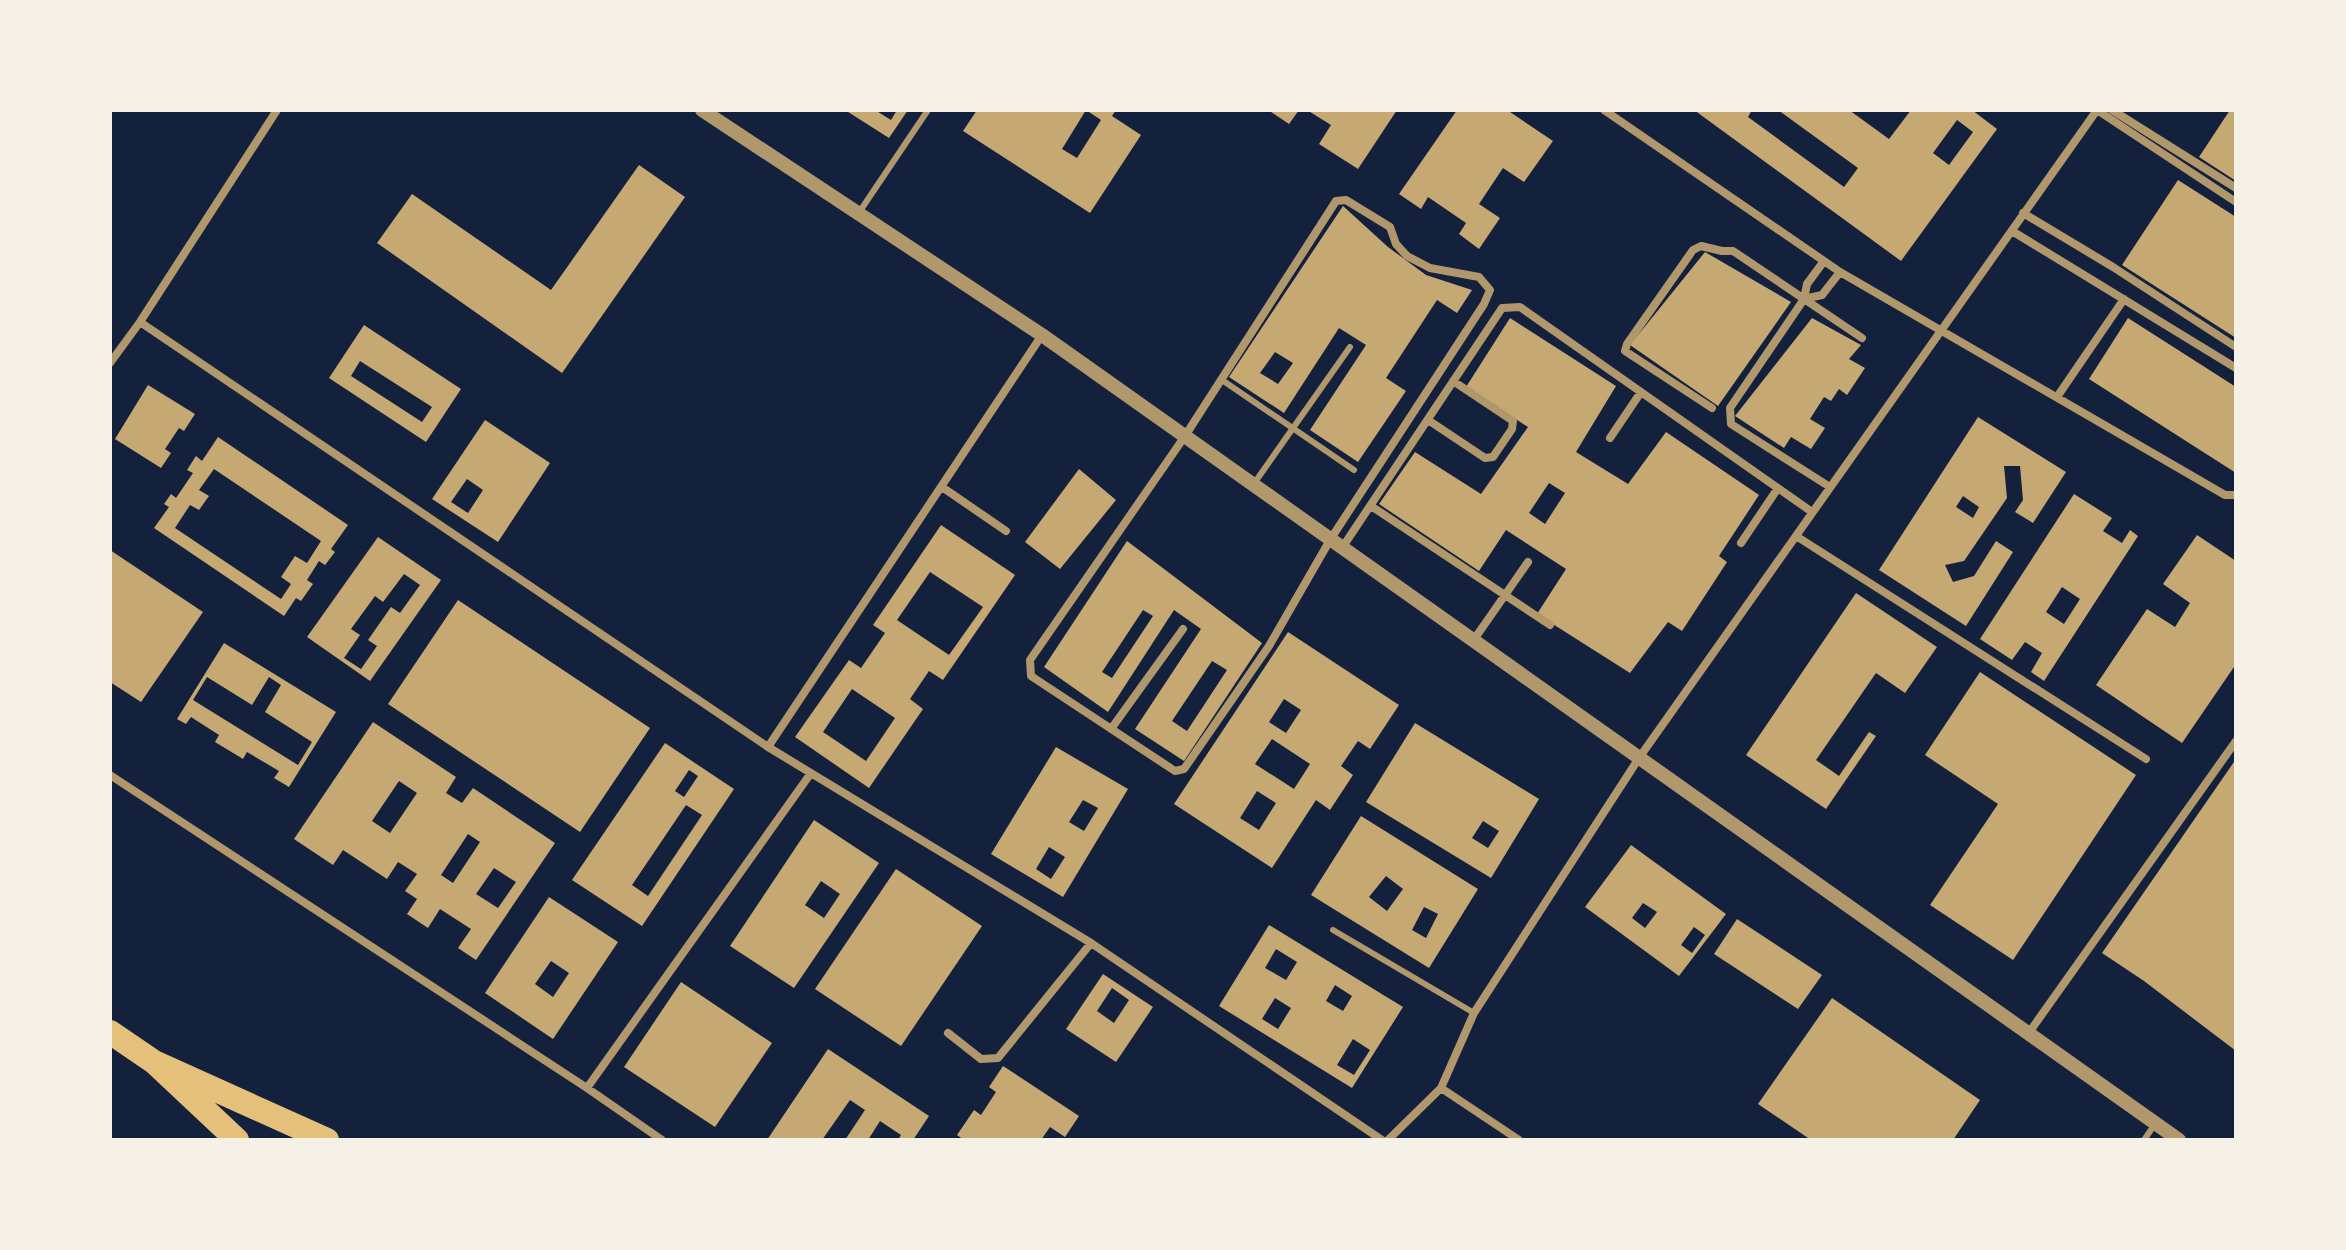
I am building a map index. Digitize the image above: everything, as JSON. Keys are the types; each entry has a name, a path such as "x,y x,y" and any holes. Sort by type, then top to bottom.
{"highway":[{"path":"110,1032 154,1062 237,1140"},
{"path":"154,1062 327,1140"}],"street":[{"path":"110,363 140,322 277,110"},
{"path":"702,110 1042,335 2179,1140"},
{"path":"1604,110 1840,272 2225,495 2236,495"},
{"path":"1388,1140 1441,1088 1474,1013 1639,758 2097,110 2236,202"},
{"path":"2112,110 2236,188"},
{"path":"1346,200 1390,227 1396,244 1407,256 1430,268 1479,277 1490,290 1336,544 1184,769 1175,771 1031,676 1030,660 1222,380 1336,201 1346,200"},
{"path":"2023,213 2236,347"},
{"path":"2012,231 2236,368"},
{"path":"1712,408 1625,351 1693,250 1701,246 1733,251 1862,338"},
{"path":"1824,261 1807,284 1804,299 1730,408 1731,424 1830,487"},
{"path":"1804,299 1822,295 1840,272"},
{"path":"2057,397 2124,299"},
{"path":"1336,544 1371,506 1502,308 1520,307 1812,512"},
{"path":"140,322 768,747 1091,943 1382,1140"},
{"path":"768,747 1042,335"},
{"path":"1428,420 1485,458 1493,457 1512,429 1513,421 1453,381"},
{"path":"1610,438 1641,392"},
{"path":"942,487 1006,531"},
{"path":"1741,543 1778,488"},
{"path":"1371,506 1550,625"},
{"path":"1796,536 2146,759"},
{"path":"1473,641 1528,562"},
{"path":"1111,729 1183,629"},
{"path":"2028,1034 2236,741"},
{"path":"587,1088 811,773"},
{"path":"110,775 662,1140"},
{"path":"948,1033 981,1059 998,1058 1091,943"},
{"path":"1441,1088 1519,1140"}],"lane":[{"path":"858,214 928,110"},
{"path":"1253,485 1350,347"},
{"path":"1222,380 1354,470"},
{"path":"1333,930 1474,1013"},
{"path":"2144,1140 2155,1124"}],"building":[{"path":"845,110 875,110 891,120 897,110 908,110 889,138"},
{"path":"977,110 1086,110 1116,110 1112,116 1141,135 1090,213 963,131","holes":["1086,110 1101,120 1077,158 1062,149"]},
{"path":"1268,110 1299,110 1289,124"},
{"path":"1307,110 1397,110 1358,169 1319,144 1331,125"},
{"path":"1457,110 1507,110 1553,141 1524,182 1503,168 1479,204 1500,218 1479,249 1459,234 1466,223 1428,197 1421,209 1399,194"},
{"path":"1694,110 1752,110 1748,117 1844,187 1858,168 1778,110 1849,110 1889,139 1911,110 1972,110 1997,129 1901,261","holes":["1957,120 1973,132 1949,165 1933,153"]},
{"path":"2230,110 2236,110 2236,181 2199,157"},
{"path":"639,165 685,197 562,373 377,243 412,194 551,290"},
{"path":"2178,180 2236,217 2236,338 2122,265"},
{"path":"1343,206 1388,247 1426,275 1472,290 1457,313 1437,300 1386,378 1406,391 1358,462 1310,430 1366,345 1339,328 1284,413 1229,377","holes":["1275,352 1293,363 1278,384 1260,373"]},
{"path":"1705,252 1791,302 1718,406 1630,345"},
{"path":"1510,318 1616,386 1576,452 1628,484 1666,432 1759,495 1719,556 1727,562 1682,631 1668,622 1630,673 1537,614 1566,569 1506,530 1479,571 1379,504 1415,452 1481,494 1528,427 1466,387","holes":["1549,483 1565,493 1545,524 1529,513"]},
{"path":"1812,318 1861,345 1849,359 1865,368 1847,395 1839,389 1831,401 1824,397 1810,419 1825,428 1811,449 1791,437 1784,448 1735,416"},
{"path":"2128,318 2236,387 2236,473 2089,379"},
{"path":"364,325 461,389 426,442 329,378","holes":["360,361 432,407 422,422 351,376"]},
{"path":"148,385 195,414 184,431 179,428 165,449 171,453 161,468 115,439"},
{"path":"1978,417 2066,472 2033,523 2015,512 2023,500 2020,466 2004,466 2007,498 1964,561 1945,565 1953,582 1974,576 1996,541 2013,552 1966,626 1879,570","holes":["1963,496 1979,507 1973,518 1956,507"]},
{"path":"485,420 550,463 498,542 432,499","holes":["467,479 483,490 468,513 451,502"]},
{"path":"218,437 348,525 331,549 335,552 325,565 319,561 307,580 313,584 301,601 296,598 284,616 154,528 169,507 164,504 171,494 176,498 193,473 187,470 196,456 202,461","holes":["214,469 321,541 307,563 295,556 281,577 291,584 281,599 175,528 190,505 199,510 209,496 199,490"]},
{"path":"1079,469 1116,500 1060,569 1025,542"},
{"path":"2074,494 2112,518 2103,531 2122,543 2130,530 2138,536 2044,681 2031,672 2042,653 2025,642 2012,660 1980,639","holes":["2062,587 2080,599 2064,624 2046,612"]},
{"path":"941,525 1015,575 943,680 929,671 910,699 923,709 869,788 795,737 849,660 861,668 885,633 873,625","holes":["930,572 983,607 949,655 897,620","852,689 895,718 866,761 823,732"]},
{"path":"2197,535 2236,561 2236,664 2182,743 2096,685 2147,609 2175,627 2190,603 2163,584"},
{"path":"378,537 441,580 370,681 307,637","holes":["404,574 420,585 400,613 391,607 368,640 377,646 361,669 344,658 360,635 351,629 375,596 383,602"]},
{"path":"1127,541 1262,643 1184,761 1135,729 1201,629 1174,610 1108,712 1044,667","holes":["1143,610 1153,616 1112,678 1102,672","1212,661 1227,670 1187,731 1172,721"]},
{"path":"110,550 203,612 141,702 110,682"},
{"path":"1856,593 1937,647 1905,693 1876,673 1816,760 1839,776 1869,732 1876,736 1826,809 1746,755"},
{"path":"458,600 650,728 580,832 388,704"},
{"path":"1288,632 1399,705 1370,749 1358,741 1341,766 1353,775 1330,810 1316,800 1272,868 1174,804","holes":["1284,699 1301,710 1286,733 1269,722","1272,739 1310,764 1294,789 1255,764","1257,791 1276,803 1259,830 1240,818"]},
{"path":"224,643 336,712 289,787 274,778 279,771 247,752 243,759 215,742 219,735 191,717 186,724 177,719","holes":["207,677 252,705 269,677 281,685 265,712 312,742 298,765 193,700"]},
{"path":"1980,672 2136,775 2013,960 1930,905 1998,804 1925,755"},
{"path":"373,722 456,777 446,793 462,803 473,788 555,843 476,960 458,948 471,929 440,909 428,928 407,914 417,899 405,891 417,874 398,862 387,879 343,850 333,865 294,839","holes":["399,781 417,793 390,833 372,821","468,834 480,842 453,883 441,875","494,868 516,882 498,908 476,894"]},
{"path":"1415,723 1539,799 1491,878 1366,802","holes":["1483,821 1499,831 1488,848 1472,838"]},
{"path":"665,743 734,789 642,926 572,880","holes":["689,770 698,776 684,797 675,791","686,805 702,815 648,896 632,885"]},
{"path":"1056,747 1128,789 1063,897 991,854","holes":["1083,800 1098,808 1084,831 1069,822","1049,847 1065,857 1051,879 1036,869"]},
{"path":"2236,759 2236,1051 2102,953"},
{"path":"1361,816 1478,889 1429,968 1311,895","holes":["1386,876 1403,889 1387,911 1369,897","1424,907 1438,914 1426,938 1412,930"]},
{"path":"814,820 879,863 794,988 730,946","holes":["821,881 840,894 824,918 805,905"]},
{"path":"1631,845 1726,914 1679,976 1585,907","holes":["1643,903 1657,912 1645,928 1632,918","1694,927 1705,935 1692,953 1681,945"]},
{"path":"896,869 982,926 901,1046 815,989"},
{"path":"549,897 618,942 553,1039 485,993","holes":["551,961 569,973 553,997 535,984"]},
{"path":"1737,919 1822,975 1798,1009 1714,954"},
{"path":"1269,925 1403,1007 1352,1088 1219,1006","holes":["1276,949 1297,962 1286,980 1265,968","1335,985 1352,996 1343,1011 1326,1001","1275,998 1291,1008 1278,1029 1262,1019","1353,1039 1370,1050 1354,1075 1337,1065"]},
{"path":"1103,974 1153,1007 1116,1062 1066,1029","holes":["1112,988 1129,1000 1114,1023 1097,1011"]},
{"path":"681,982 772,1043 715,1127 624,1067"},
{"path":"1832,998 1980,1100 1953,1140 1811,1140 1758,1104"},
{"path":"828,1049 929,1116 913,1140 898,1140 901,1135 880,1121 868,1140 845,1140 865,1110 850,1100 822,1140 767,1140"},
{"path":"1003,1066 1079,1116 1065,1137 1050,1127 1041,1140 964,1140 957,1135 974,1110 981,1115 996,1092 989,1087"}]}
